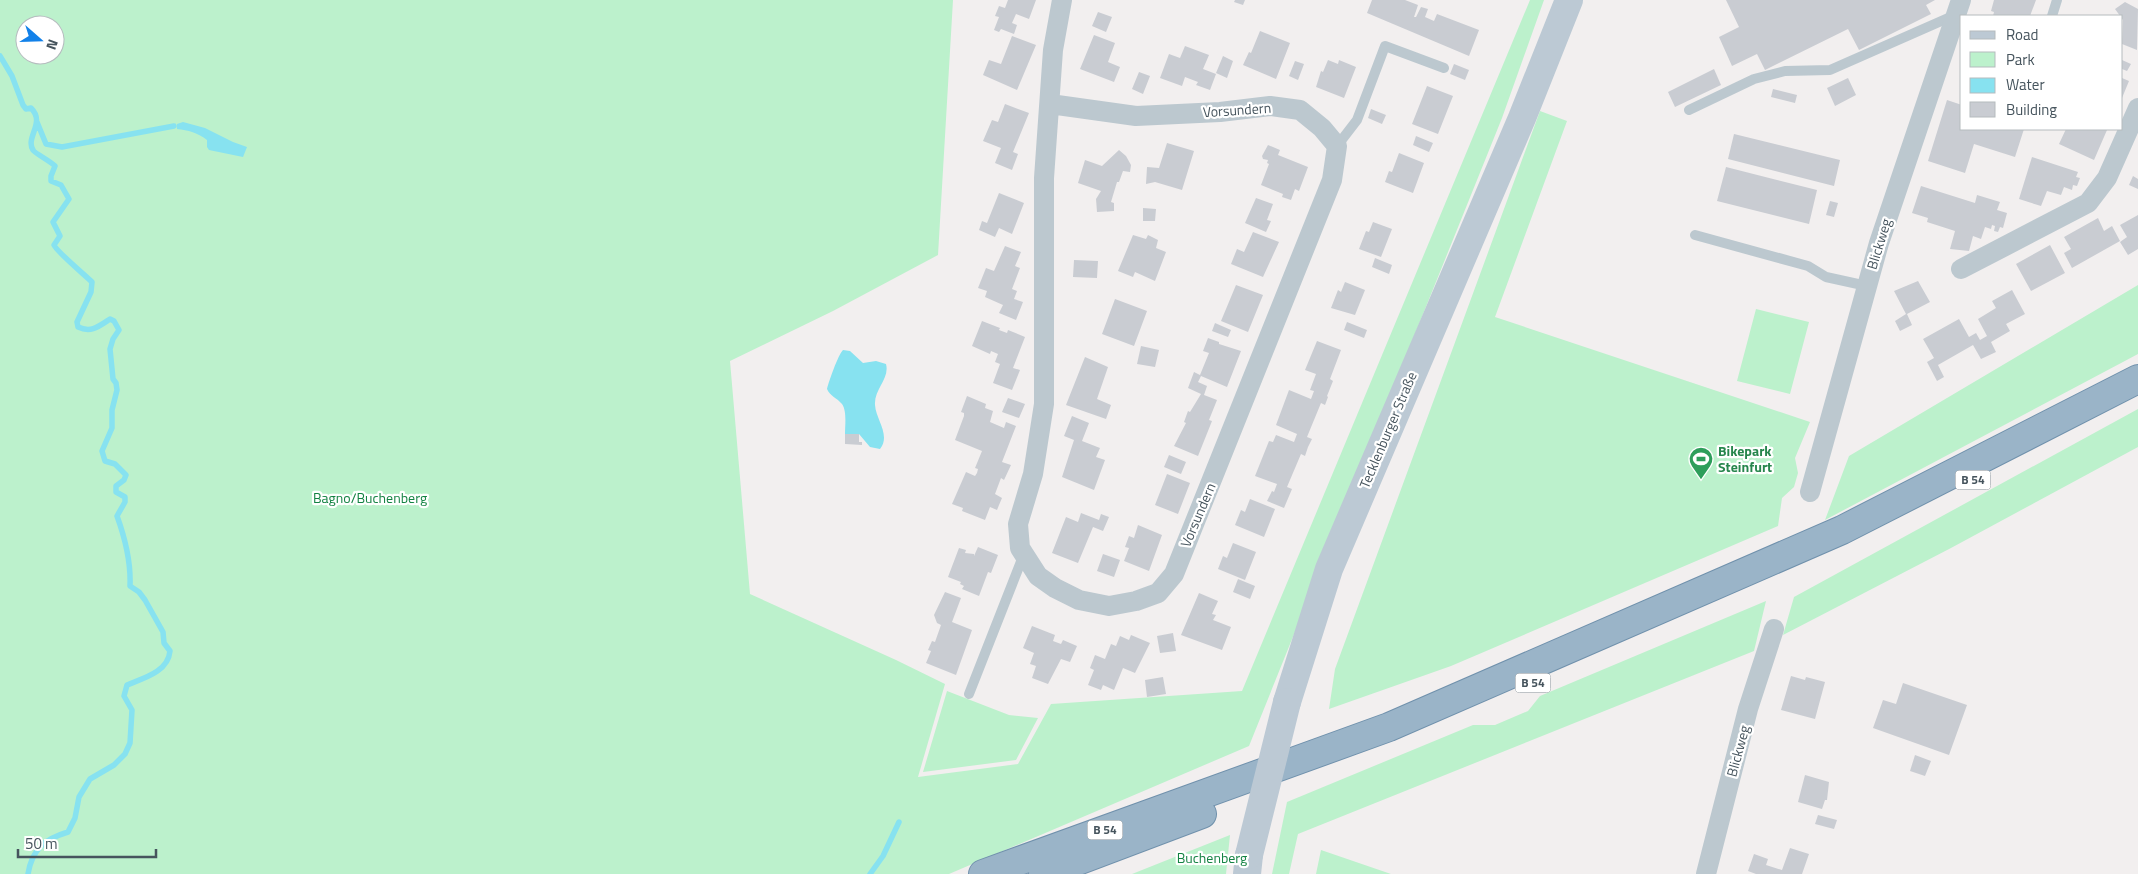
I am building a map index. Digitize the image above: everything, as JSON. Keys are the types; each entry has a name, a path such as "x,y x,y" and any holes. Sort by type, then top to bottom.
{"highway":[{"name":"B 54","path":"983,874 1389,726 1842,530 2138,379"},
{"name":"B 54","path":"1043,874 1394,743 1845,546 2138,395"}],"main road":[{"name":"Tecklenburger Straße","path":"1248,864 1287,702 1329,569 1522,118 1569,0"}],"street":[{"name":"Vorsundern","path":"1050,104 1136,116 1220,112 1270,106 1300,110 1322,128 1337,146 1332,180 1174,574 1158,593 1136,601 1109,606 1079,600 1055,588 1038,576 1020,548 1018,524 1033,474 1044,404 1044,178 1052,50 1062,0"},
{"name":"Blickweg","path":"1810,492 1878,243 1959,7"},
{"path":"1962,269 2088,203 2107,178 2138,108"},
{"name":"Blickweg","path":"1706,874 1748,710 1774,629"}],"lane":[{"path":"2052,15 2057,0"},
{"path":"1689,110 1754,79 1784,71 1830,70 1959,7"},
{"path":"1337,146 1357,120 1385,46 1444,68"},
{"path":"1695,234 1808,266 1826,277 1867,286"},
{"path":"969,694 1024,554"}],"green space":[{"name":"Bagno/Buchenberg","path":"0,0 953,0 938,255 833,311 730,361 750,594 945,684 918,777 1018,764 1051,704 1242,691 1530,0 1544,0 1502,118 1249,746 949,874 0,874"},
{"path":"1540,111 1567,121 1495,317 1810,422 1795,458 1798,473 1794,487 1782,498 1778,526 1451,666 1329,709 1335,669"},
{"path":"2138,285 2138,354 1825,520 1849,456"},
{"path":"1756,309 1809,322 1790,394 1737,381"},
{"path":"2138,409 2138,447 1951,548 1783,635 1794,597"},
{"path":"1766,601 1754,651 1298,834 1289,874 1272,874 1287,802 1473,725 1495,725 1528,711 1540,696"},
{"path":"947,691 1009,715 1038,718 1016,760 923,772"},
{"name":"Buchenberg","path":"1230,835 1226,874 1132,874"},
{"path":"1321,850 1391,874 1316,874"}],"water":[{"path":"183,122 205,128 247,147 243,157 209,150 207,140 204,138 193,132 177,129 177,124"},
{"path":"843,350 850,351 863,363 876,361 886,364 886,374 875,399 876,411 884,433 883,444 880,449 870,447 859,434 845,434 844,407 827,389 836,362"}],"building":[{"path":"1008,0 1036,0 1029,19 1016,14 1012,23 1017,25 1014,34 1001,29 999,32 994,30 999,17 995,16 999,6 1005,8"},
{"path":"1235,0 1245,0 1243,5 1234,2"},
{"path":"1372,0 1405,0 1418,5 1414,17 1416,17 1421,7 1428,9 1425,17 1434,21 1437,14 1479,30 1469,56 1367,13"},
{"path":"1726,0 1935,0 1926,5 1931,14 1859,50 1848,29 1765,70 1757,54 1732,66 1719,37 1739,27"},
{"path":"1994,0 2036,0 2030,15 1993,15 1994,12 1991,11"},
{"path":"2125,2 2138,9 2137,50 2123,44 2123,15 2119,15 2115,9"},
{"path":"1098,12 1112,17 1106,32 1092,26"},
{"path":"1260,31 1290,43 1276,79 1243,65 1249,52 1251,53"},
{"path":"1094,35 1115,43 1108,62 1120,67 1114,82 1080,69"},
{"path":"1012,36 1036,45 1017,90 983,75 989,60 1001,64"},
{"path":"1185,46 1209,55 1203,69 1216,74 1210,90 1196,85 1198,82 1185,77 1182,86 1160,78 1169,54 1180,58"},
{"path":"1223,56 1233,61 1227,78 1216,73"},
{"path":"1328,60 1338,64 1339,60 1356,67 1344,98 1316,87 1321,71 1323,72"},
{"path":"2123,60 2131,64 2127,71 2123,69"},
{"path":"1295,61 1304,64 1298,80 1289,76"},
{"path":"1454,64 1469,70 1465,80 1450,74"},
{"path":"1714,69 1721,85 1675,107 1668,92"},
{"path":"1139,72 1150,76 1143,94 1132,89"},
{"path":"1848,78 1856,95 1835,106 1827,88"},
{"path":"2123,78 2129,81 2123,96"},
{"path":"1427,86 1453,96 1438,134 1412,124"},
{"path":"1773,89 1797,95 1795,103 1771,97"},
{"path":"1947,100 1960,104 1960,130 2024,130 2015,157 1974,144 1965,173 1928,161"},
{"path":"1005,104 1029,113 1013,152 1018,154 1012,170 995,163 1001,148 983,141 992,120 998,122"},
{"path":"1371,109 1386,115 1382,124 1368,118"},
{"path":"2066,130 2107,130 2094,160 2059,144"},
{"path":"1734,134 1840,160 1834,186 1728,159"},
{"path":"1416,136 1433,143 1429,152 1413,145"},
{"path":"1167,143 1194,151 1182,190 1155,182 1146,184 1147,167 1159,168"},
{"path":"1268,145 1280,150 1278,155 1308,167 1299,191 1295,189 1291,200 1282,197 1283,194 1261,185 1269,164 1267,163 1268,160 1263,159 1262,156"},
{"path":"1119,150 1126,156 1131,165 1130,172 1123,171 1119,182 1117,182 1111,202 1114,203 1114,211 1097,212 1096,199 1101,191 1078,183 1085,160 1102,166"},
{"path":"1399,153 1424,163 1413,193 1385,182 1389,171 1392,172"},
{"path":"2032,157 2078,172 2076,177 2080,178 2077,186 2073,185 2072,190 2064,187 2061,195 2047,191 2041,206 2019,199"},
{"path":"1726,167 1817,190 1809,224 1717,201"},
{"path":"2133,176 2138,179 2138,189 2129,185"},
{"path":"1921,186 1975,203 1977,195 2000,202 1997,210 2007,213 2003,228 2000,227 1998,232 1994,231 1995,226 1992,225 1991,229 1985,227 1981,239 1973,236 1969,251 1950,249 1955,231 1927,222 1928,218 1912,213"},
{"path":"999,193 1024,203 1012,234 999,228 995,237 979,230 982,221 987,223"},
{"path":"1256,198 1273,204 1267,220 1271,221 1266,232 1245,223"},
{"path":"1830,201 1838,203 1834,217 1826,215"},
{"path":"1143,208 1156,209 1155,221 1143,221"},
{"path":"2138,215 2138,249 2128,255 2120,242 2127,237 2120,225"},
{"path":"2098,218 2104,231 2112,226 2120,241 2072,268 2064,253 2071,249 2064,237"},
{"path":"1373,222 1392,229 1381,257 1359,249 1366,231 1369,232"},
{"path":"1253,232 1279,242 1263,277 1231,264 1237,249 1244,252"},
{"path":"1133,235 1146,239 1148,235 1158,240 1156,248 1166,252 1155,281 1135,272 1133,277 1118,271"},
{"path":"2050,245 2065,273 2031,291 2016,264"},
{"path":"1005,246 1021,252 1015,266 1020,268 1012,289 1017,291 1014,299 1023,302 1016,320 999,313 1003,305 985,297 987,291 978,288 986,268 994,271"},
{"path":"1375,258 1392,265 1389,274 1372,267"},
{"path":"1074,260 1098,261 1097,278 1073,277"},
{"path":"1918,281 1930,302 1907,314 1912,325 1900,331 1895,321 1906,314 1894,291"},
{"path":"1345,282 1365,290 1355,315 1331,308 1338,290 1341,292"},
{"path":"1236,285 1263,295 1248,332 1221,321"},
{"path":"2012,290 2025,314 2006,324 2010,331 1991,342 1996,352 1981,359 1973,345 1938,365 1944,377 1937,381 1927,362 1934,358 1923,339 1959,319 1969,337 1976,333 1980,340 1987,336 1978,319 1996,308 1992,301"},
{"path":"1115,299 1147,311 1134,346 1102,334"},
{"path":"982,321 1007,333 1008,330 1025,337 1013,368 1020,370 1012,390 993,383 1000,364 995,362 998,354 991,351 990,354 972,346"},
{"path":"1347,322 1367,330 1364,338 1344,330"},
{"path":"1215,323 1231,330 1228,337 1212,331"},
{"path":"1208,338 1219,342 1219,344 1241,351 1227,387 1201,376 1198,382 1207,386 1204,395 1217,400 1209,420 1212,421 1198,456 1174,446 1186,423 1184,422 1188,411 1190,412 1201,394 1188,388 1194,372 1200,375 1209,353 1203,351"},
{"path":"1317,341 1341,350 1330,379 1333,381 1325,405 1321,403 1307,437 1312,439 1305,456 1301,454 1287,487 1292,489 1284,508 1267,501 1277,484 1255,476 1269,441 1273,442 1276,435 1294,442 1297,434 1276,425 1289,390 1311,399 1314,391 1310,390 1316,374 1305,370"},
{"path":"1141,346 1159,350 1155,367 1137,364"},
{"path":"1085,357 1108,367 1097,399 1111,405 1106,419 1066,405"},
{"path":"967,396 986,404 985,408 993,411 990,422 1004,428 1006,422 1016,426 1002,462 1011,465 1004,480 1001,478 995,494 1002,498 997,510 990,507 985,520 962,511 963,508 952,504 966,472 975,476 977,473 978,469 975,468 982,451 955,440 964,416 964,413 961,412"},
{"path":"1008,398 1025,404 1019,418 1002,412"},
{"path":"1072,416 1089,423 1082,441 1100,448 1096,457 1105,460 1094,490 1062,477 1074,440 1064,436"},
{"path":"845,434 859,434 859,442 862,442 862,445 845,444"},
{"path":"1169,455 1186,462 1181,474 1164,467"},
{"path":"1167,474 1190,483 1178,514 1155,505"},
{"path":"1250,499 1275,509 1264,537 1235,525 1241,510 1245,512"},
{"path":"1081,513 1099,520 1101,514 1109,517 1103,531 1093,527 1078,563 1052,553 1066,517 1078,522"},
{"path":"1138,525 1162,535 1149,571 1124,561 1129,548 1125,547 1129,536 1134,538"},
{"path":"1233,543 1256,552 1245,580 1218,569 1223,556 1227,558"},
{"path":"978,547 998,555 991,573 988,572 979,596 962,589 964,586 960,584 961,582 948,577 959,548 966,550 965,553 974,554 974,556"},
{"path":"1103,554 1120,560 1114,577 1097,571"},
{"path":"1238,579 1255,586 1250,599 1233,592"},
{"path":"945,592 961,598 952,622 972,630 956,675 926,663 931,651 928,650 932,641 935,642 941,625 937,623 934,615"},
{"path":"1199,593 1218,601 1212,614 1216,615 1213,620 1231,627 1222,650 1181,635"},
{"path":"1032,626 1055,635 1053,641 1061,644 1063,640 1077,646 1070,662 1061,659 1048,684 1032,678 1036,666 1030,664 1034,653 1023,648"},
{"path":"1173,633 1176,651 1160,653 1157,636"},
{"path":"1131,635 1150,643 1135,673 1123,668 1114,690 1103,685 1101,690 1088,685 1094,670 1090,668 1095,655 1105,659 1111,644 1116,646 1120,636 1129,640"},
{"path":"1791,676 1805,680 1806,677 1825,682 1815,719 1781,710"},
{"path":"1163,677 1166,694 1147,697 1145,680"},
{"path":"1903,683 1967,705 1949,755 1873,728 1883,700 1896,704"},
{"path":"1915,755 1931,761 1925,776 1910,771"},
{"path":"1805,775 1829,782 1827,800 1825,800 1822,809 1798,802"},
{"path":"1818,815 1837,820 1834,829 1815,824"},
{"path":"1790,848 1809,854 1802,874 1756,874 1748,871 1754,854 1768,859 1766,865 1782,870"}],"waterway":[{"path":"0,56 12,76 23,105 26,109 31,108 37,119 31,140 33,150 55,166 51,181 61,185 69,199 53,222 60,236 54,245 92,282 91,292 77,322 78,327 91,329 110,319 114,321 119,330 113,339 110,349 113,379 117,390 112,410 112,428 102,451 105,461 115,464 126,475 124,480 116,486 116,492 125,497 125,502 117,516 127,551 130,568 130,586 139,592 145,600 163,632 164,643 170,651 165,664 160,669 148,677 127,685 124,696 132,710 130,743 125,754 114,765 90,779 79,797 75,818 68,832 53,838 41,846 33,858 28,874"},
{"path":"37,122 46,144 62,147 174,126"},
{"path":"870,874 883,856 899,822"}],"place":[{"name":"Bikepark Steinfurt","path":"1701,480"}]}
